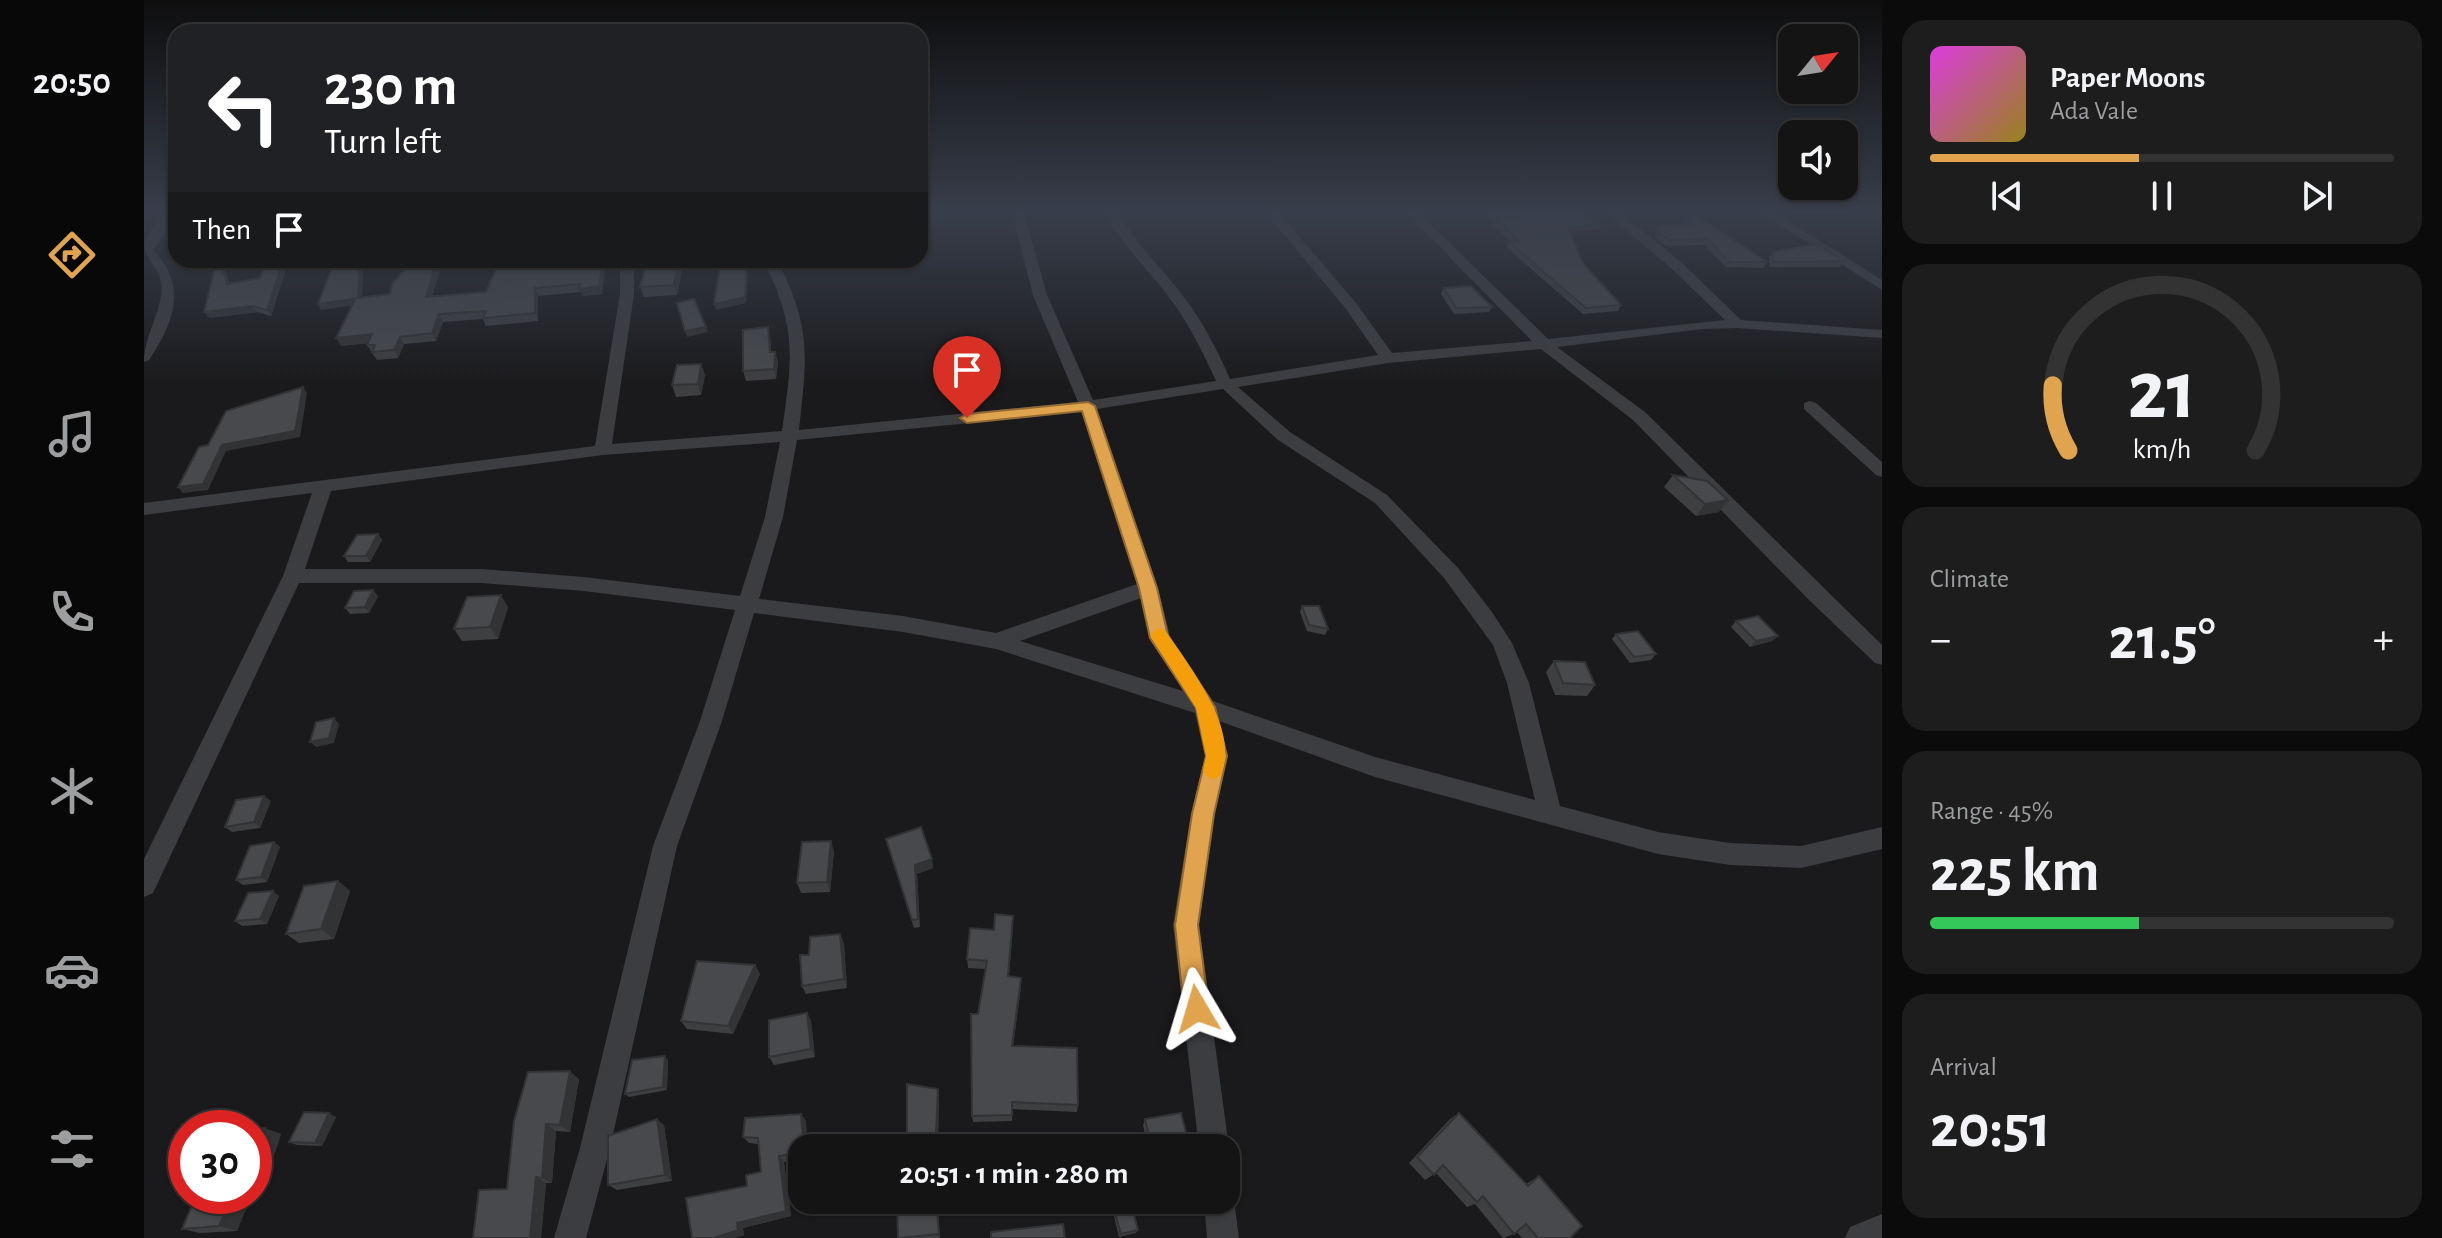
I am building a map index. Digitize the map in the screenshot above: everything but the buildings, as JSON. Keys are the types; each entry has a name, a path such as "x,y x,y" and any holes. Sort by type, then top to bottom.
{"street":[{"path":"144,357 163,309 169,284 164,271"},
{"path":"603,450 627,294 627,271"},
{"path":"570,1238 595,1148 665,846 711,721 774,517 790,436 800,352 789,297 776,271"},
{"path":"1034,271 1040,295 1088,406 1148,588 1160,638 1205,707 1216,756 1203,814 1186,925 1212,1134"},
{"path":"1154,271 1172,291 1207,343 1224,382 1284,436 1381,499 1451,573 1485,617 1502,643 1518,683 1551,816"},
{"path":"1321,271 1388,358"},
{"path":"1470,271 1544,344 1639,416 1814,593 1882,657"},
{"path":"1682,271 1737,324"},
{"path":"1858,271 1882,286"},
{"path":"144,509 603,450 790,436 1088,406 1388,358 1702,325 1737,324 1882,334"},
{"path":"1810,406 1882,471"},
{"path":"144,885 293,576 323,487"},
{"path":"293,576 481,576 584,584 903,624 996,641 1205,707 1375,767 1658,843 1730,854 1801,857 1882,838"},
{"path":"996,641 1148,588"},
{"path":"1220,1214 1223,1238"},
{"path":"1861,1238 1882,1230"}],"slow traffic":[{"path":"1159,635 1205,707 1216,756 1213,770"}],"route":[{"path":"967,418 1088,406 1148,588 1160,638 1205,707 1216,756 1203,814 1186,925 1197,1009"}]}
